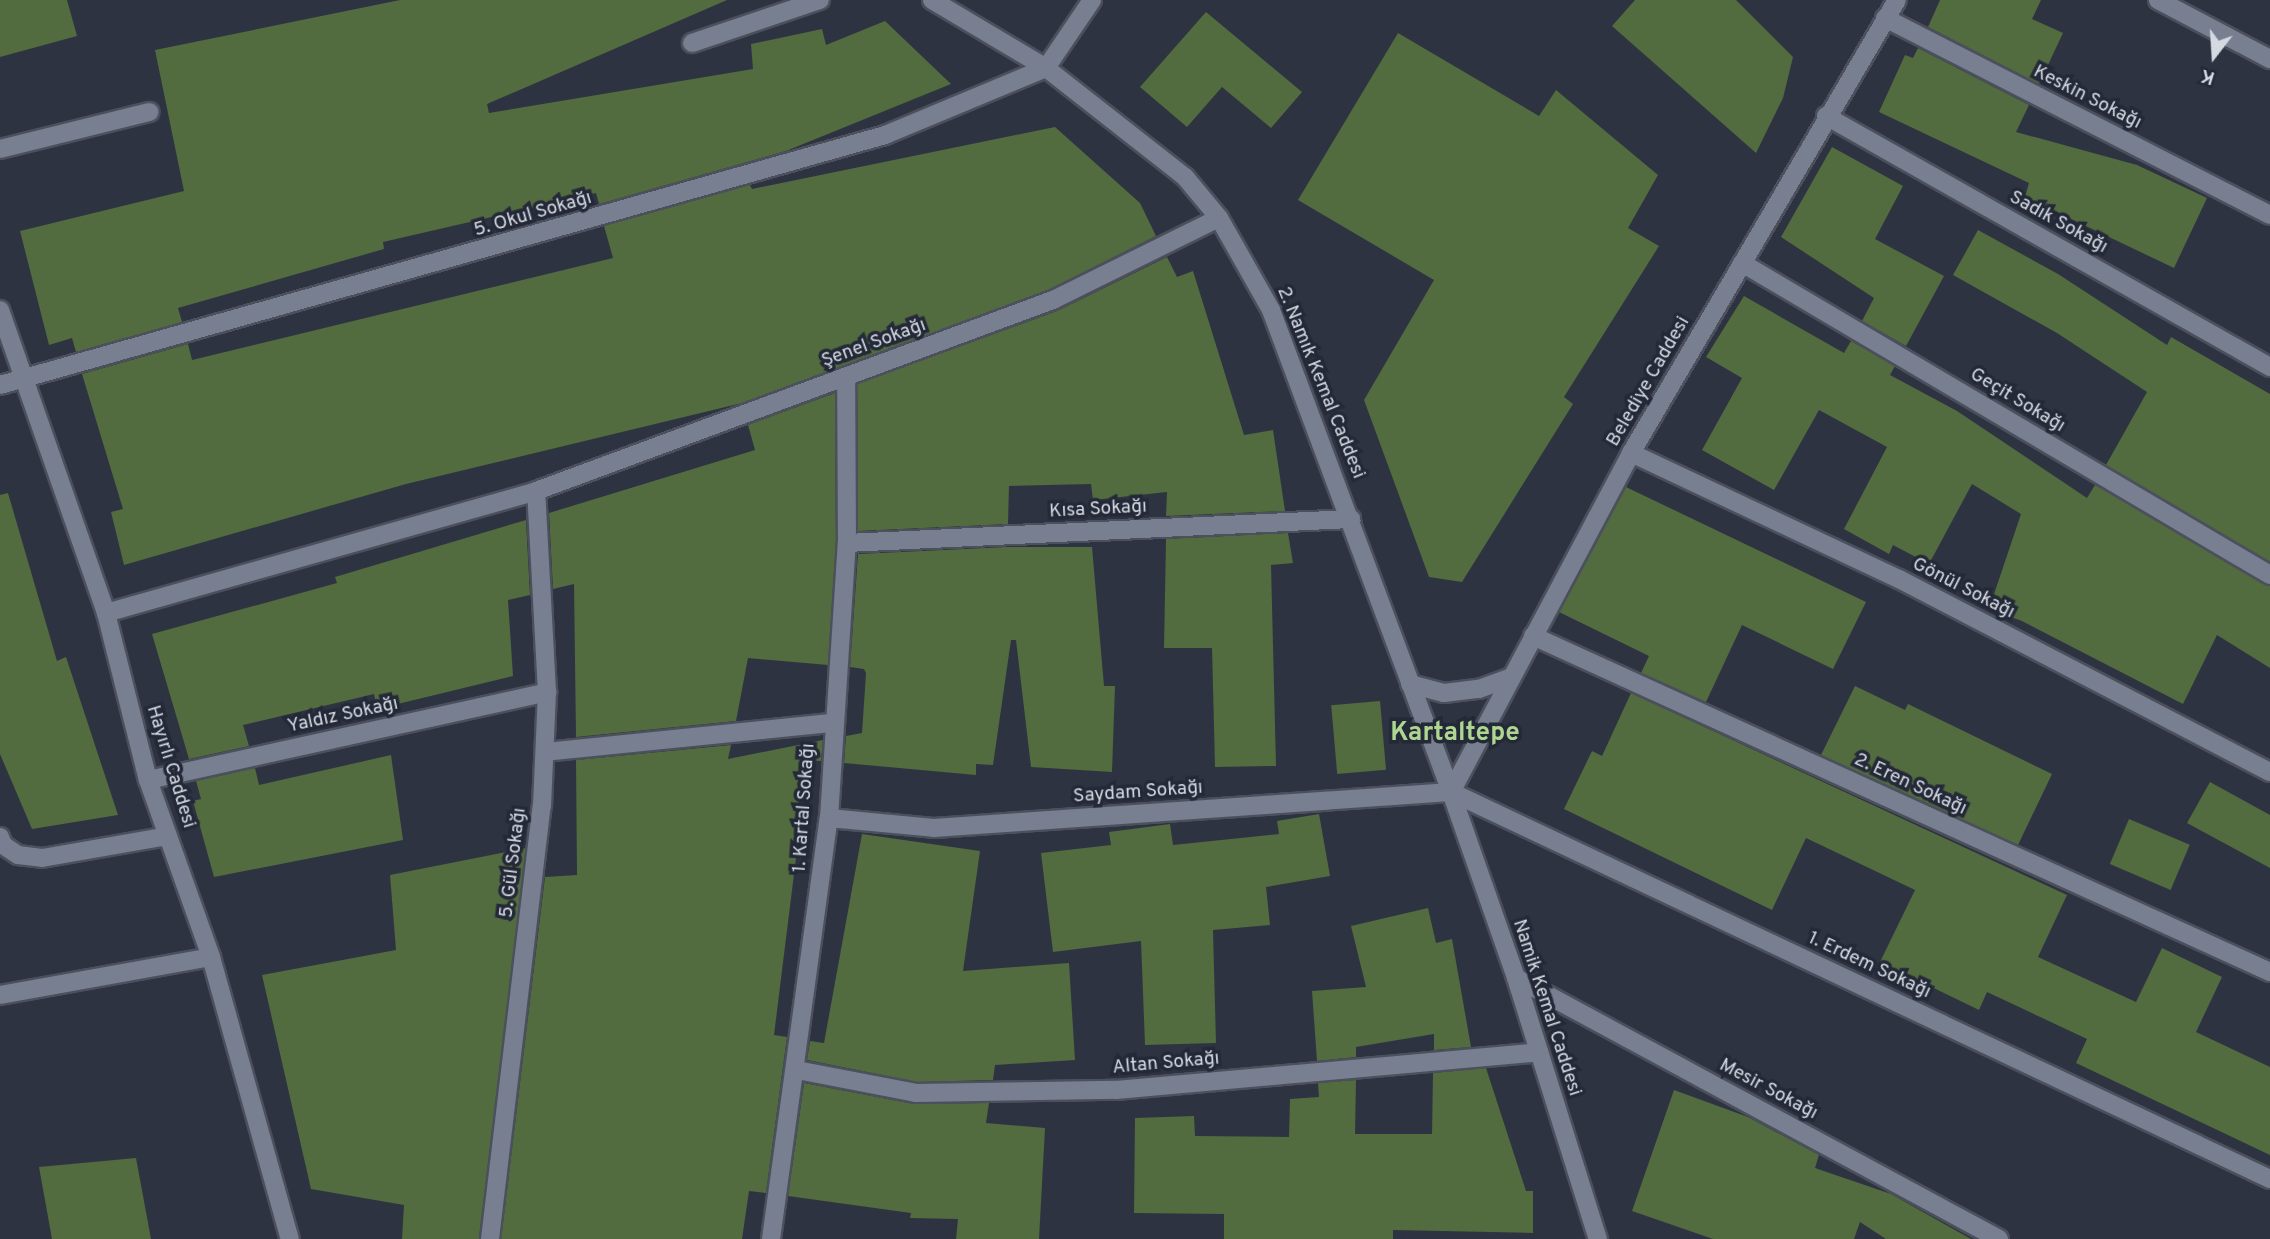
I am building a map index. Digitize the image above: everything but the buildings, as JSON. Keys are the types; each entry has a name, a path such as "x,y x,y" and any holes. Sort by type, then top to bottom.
{"street":[{"path":"692,43 820,0"},
{"name":"2. Namık Kemal Caddesi","path":"932,0 1046,68 1185,177 1219,218 1272,310 1451,792"},
{"path":"1046,68 1092,0"},
{"name":"Belediye Caddesi","path":"1451,792 1484,736 1509,678 1631,453 1826,116 1897,0"},
{"path":"2158,0 2270,59"},
{"name":"Keskin Sokağı","path":"1885,19 2270,215"},
{"name":"5. Okul Sokağı","path":"0,385 885,135 1046,68"},
{"path":"0,149 150,112"},
{"name":"Sadık Sokağı","path":"1826,116 2270,367"},
{"name":"Şenel Sokağı","path":"106,613 536,491 1053,300 1219,218"},
{"name":"Geçit Sokağı","path":"1742,263 2270,575"},
{"name":"Hayırlı Caddesi","path":"0,310 106,613 148,780 211,957 290,1239"},
{"name":"1. Kartal Sokağı","path":"771,1239 797,1070 828,818 832,723 846,543 846,377"},
{"name":"Gönül Sokağı","path":"1631,453 1899,579 2270,772"},
{"name":"5. Gül Sokağı","path":"490,1239 545,752 547,692 536,491"},
{"name":"Kısa Sokağı","path":"846,543 1351,519"},
{"name":"2. Eren Sokağı","path":"1533,636 2270,972"},
{"path":"1410,684 1444,693 1479,689 1509,678"},
{"name":"Yaldız Sokağı","path":"148,780 547,692"},
{"path":"545,752 832,723"},
{"name":"Saydam Sokağı","path":"828,818 934,828 1451,792"},
{"name":"Namik Kemal Caddesi","path":"1451,792 1516,978 1598,1239"},
{"name":"1. Erdem Sokağı","path":"1451,792 2270,1179"},
{"path":"0,836 4,845 18,855 42,858 168,836"},
{"path":"0,995 211,957"},
{"name":"Mesir Sokağı","path":"1516,978 1999,1239"},
{"name":"Altan Sokağı","path":"797,1070 916,1093 1116,1090 1539,1052"}],"district":[{"name":"Kartaltepe","path":"1455,734"}]}
